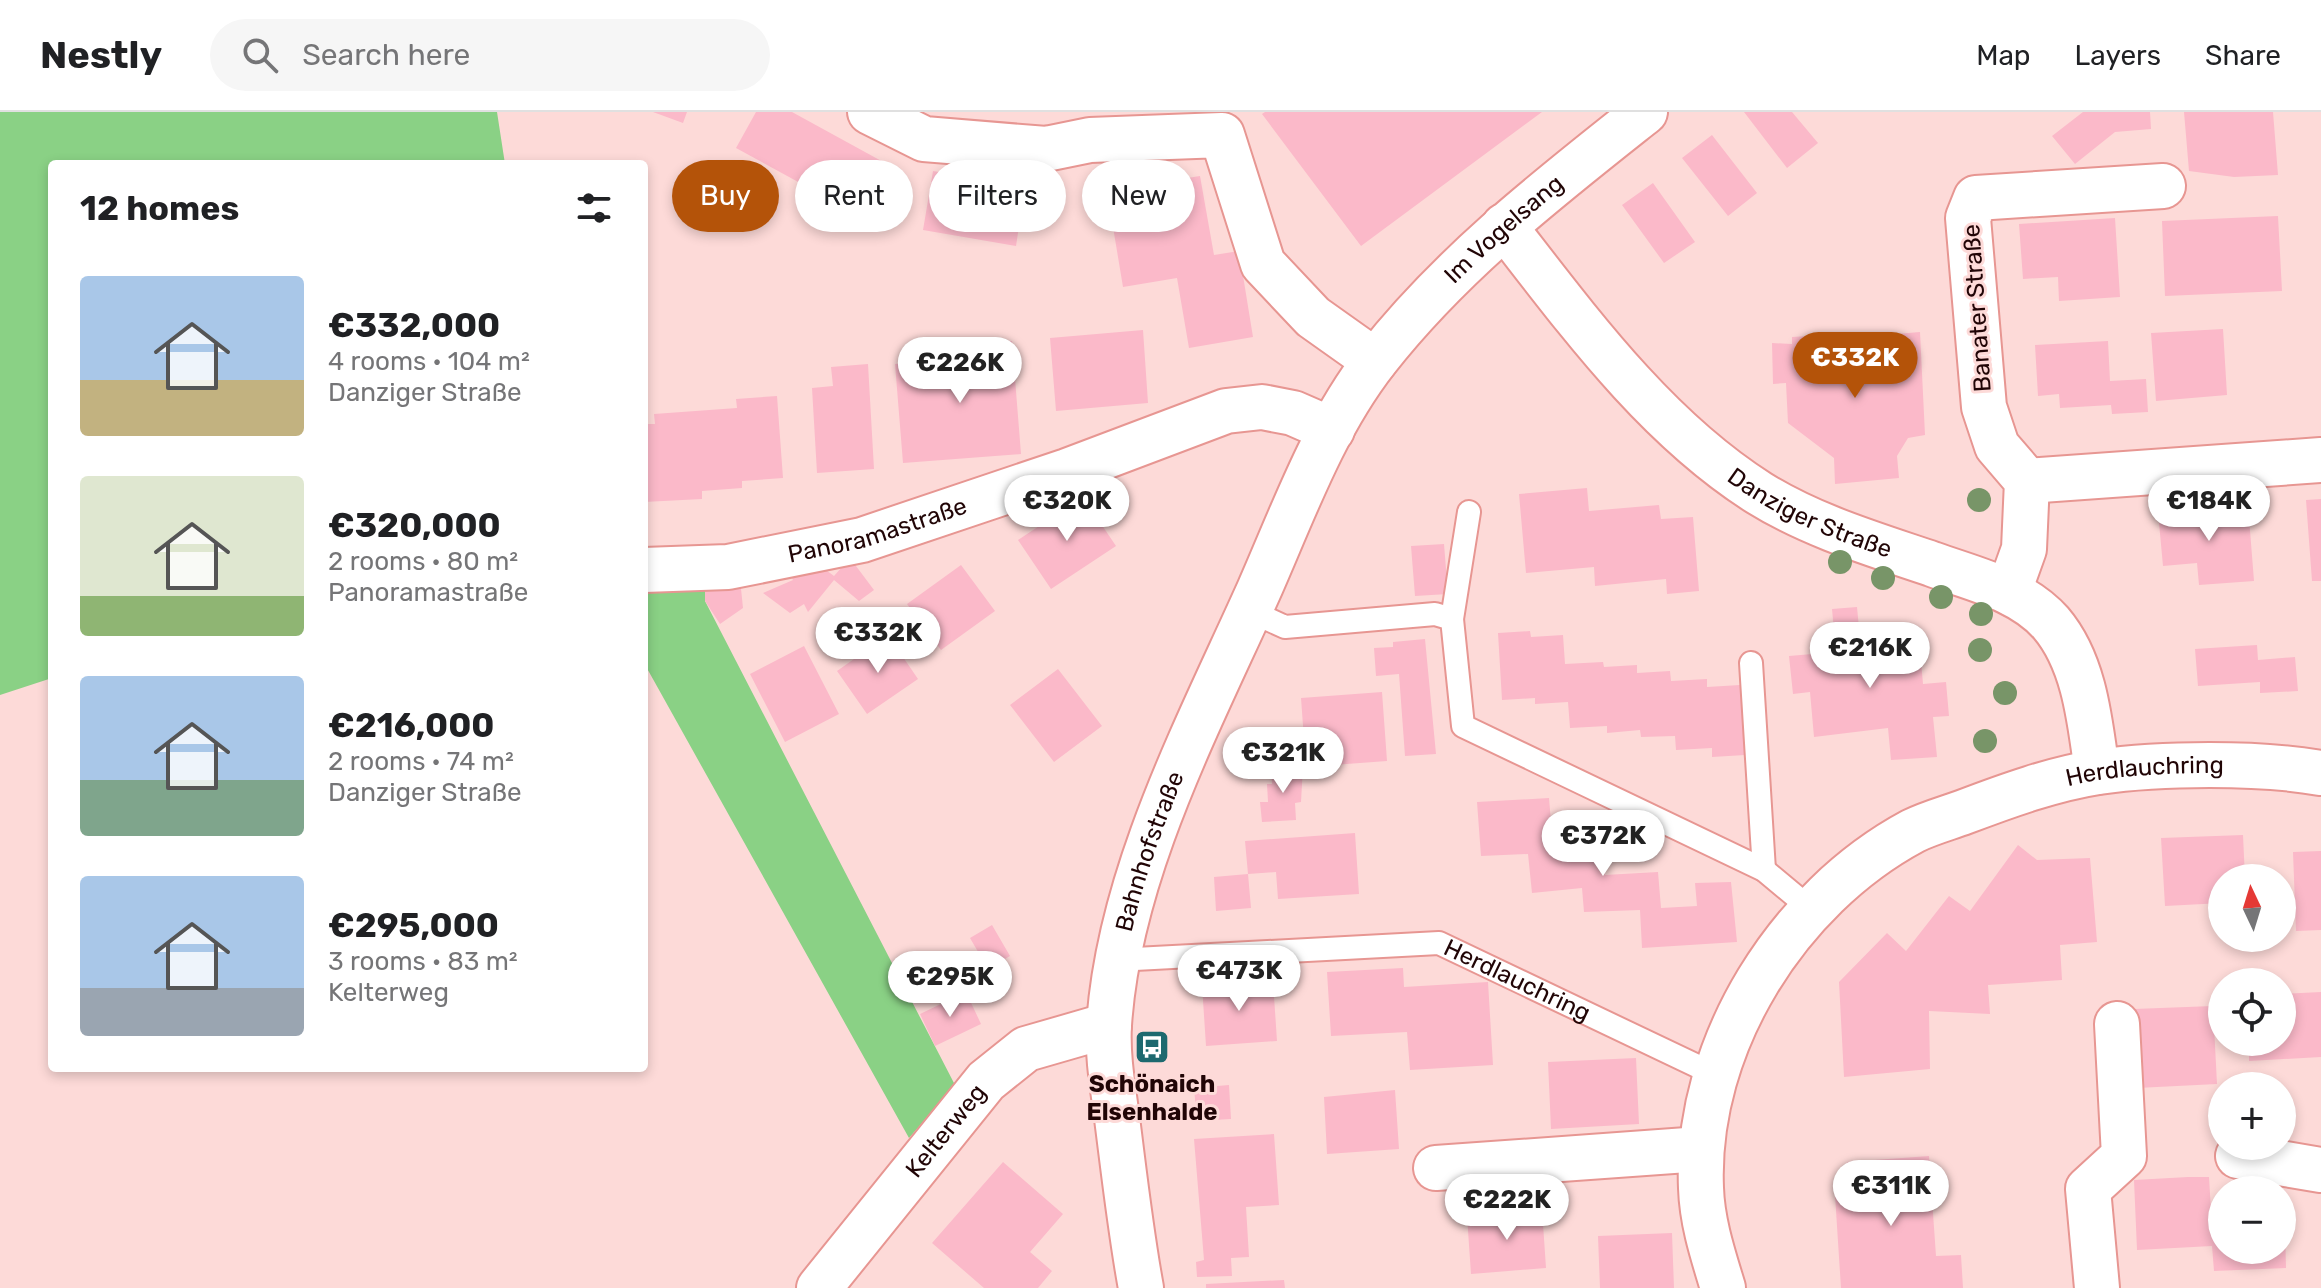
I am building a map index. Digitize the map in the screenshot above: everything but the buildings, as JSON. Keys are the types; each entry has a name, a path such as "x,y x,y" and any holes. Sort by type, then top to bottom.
{"street":[{"path":"870,112 924,139 1046,149 1089,126 1222,135 1263,264 1313,317 1375,361"},
{"name":"Im Vogelsang","path":"1375,361 1438,289 1504,226 1645,112"},
{"name":"Banater Straße","path":"2027,481 1997,446 1984,407 1968,218 1976,198 2163,186"},
{"name":"Danziger Straße","path":"1504,226 1644,395 1700,449 1747,484 1823,527 2009,591 2050,623 2071,656 2088,707 2097,772"},
{"name":"Bahnhofstraße","path":"1141,1288 1116,1109 1109,1025 1116,960 1136,882 1250,611 1332,430 1375,361"},
{"name":"Panoramastraße","path":"648,570 728,567 862,540 1067,471 1226,411 1262,407 1293,413 1332,430"},
{"path":"2009,591 2024,549 2027,481 2321,460"},
{"name":"Herdlauchring","path":"1723,1288 1708,1239 1701,1190 1701,1149 1714,1074 1737,1020 1762,974 1812,910 1859,868 1914,831 1988,802 2097,772 2232,765 2321,773"},
{"path":"2097,1288 2088,1189 2124,1156 2117,1024"},
{"name":"Kelterweg","path":"819,1288 986,1081 1026,1049 1109,1025"},
{"path":"1436,1168 1701,1149"},
{"path":"2262,1160 2321,1170"}],"lane":[{"path":"1469,512 1452,619 1463,726 1764,870 1812,910"},
{"path":"1250,611 1285,627 1435,614 1452,619"},
{"path":"1751,663 1764,870"},
{"name":"Herdlauchring","path":"1116,960 1439,943 1714,1074"}],"green space":[{"path":"0,112 497,112 504,160 48,160 48,679 0,695"},
{"path":"705,580 705,601 955,1085 909,1138 648,670 648,584"}],"place":[{"name":"Schönaich Elsenhalde","path":"1152,1047"}]}
